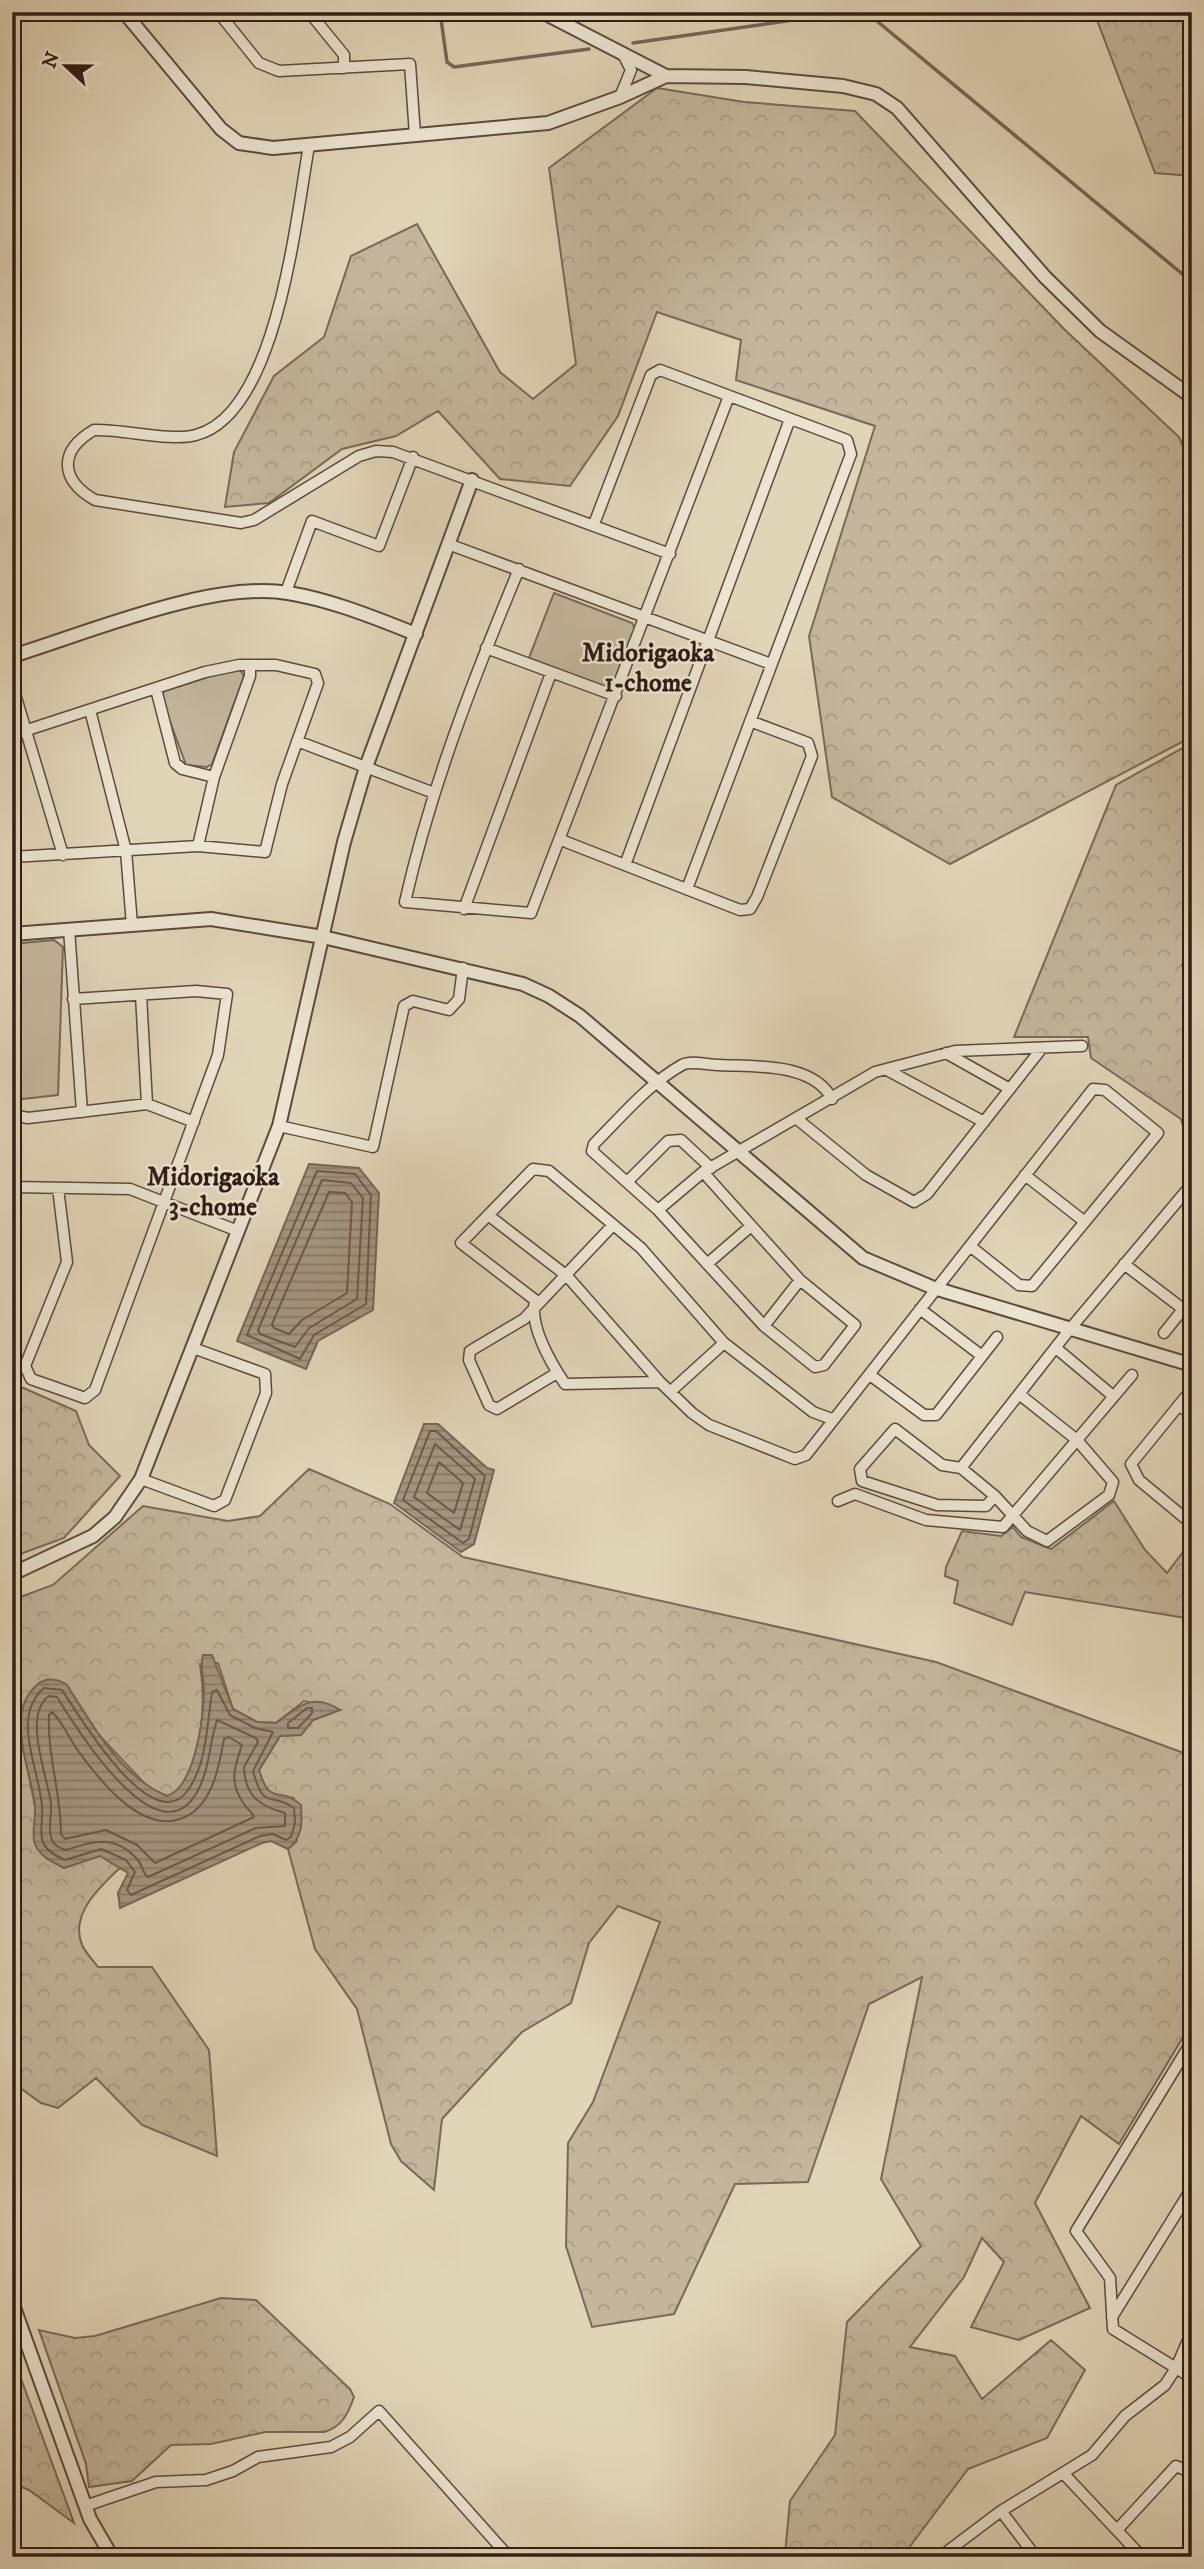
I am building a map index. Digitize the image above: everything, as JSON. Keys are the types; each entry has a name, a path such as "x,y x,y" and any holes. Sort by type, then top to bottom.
{"street":[{"path":"124,12 230,137 252,147 309,146 548,123 620,97 666,76 760,78 843,86 876,94 897,108 924,136 1045,277 1091,322 1192,397"},
{"path":"218,12 259,63 279,71 410,64 415,135"},
{"path":"309,12 344,55 344,68"},
{"path":"541,12 666,76"},
{"path":"620,97 631,70 622,52"},
{"path":"309,146 283,290 269,346 237,404 214,427 195,436 94,430 80,438 69,450 68,471 77,490 95,500 242,523 254,520 359,456 376,451 393,452 413,457 670,554"},
{"path":"594,524 651,376 660,370 846,440 851,454 687,889"},
{"path":"519,569 486,649 434,793 418,844 405,902 531,914 729,396"},
{"path":"625,865 789,419"},
{"path":"286,592 312,522 379,546 413,457"},
{"path":"12,1574 93,1536 115,1517 141,1479 279,1126 344,842 366,767 472,480"},
{"path":"448,544 771,664"},
{"path":"12,656 207,596 286,592 342,607 416,634"},
{"path":"486,649 616,696"},
{"path":"12,735 205,672 239,665 276,665 315,674 318,683 282,785 265,852 198,846 12,857"},
{"path":"198,846 214,777 250,666"},
{"path":"464,909 551,673"},
{"path":"12,684 62,855"},
{"path":"156,689 175,763 182,769 214,777"},
{"path":"90,710 126,851 132,925"},
{"path":"561,840 740,910 750,909 812,756 808,743 750,722"},
{"path":"298,741 434,793"},
{"path":"12,933 211,919 323,937 523,984 549,996 580,1016 863,1258 934,1288 1192,1364"},
{"path":"69,929 82,1112"},
{"path":"279,1126 373,1147 404,1006 413,1001 449,1010 459,999 463,968"},
{"path":"58,1188 67,1262 26,1366 31,1379 85,1398 95,1390 218,1055 228,994 196,991 73,999"},
{"path":"141,995 147,1104"},
{"path":"658,1210 707,1170 875,1072 946,1053 1082,1046"},
{"path":"797,1119 866,1175 914,1202 927,1194 1042,1048"},
{"path":"946,1053 1010,1089"},
{"path":"627,1182 668,1141 681,1140 751,1226 800,1280 855,1325 824,1365 816,1367 764,1326 658,1210 592,1151 594,1144 657,1082 685,1063 783,1069 811,1079 827,1090 832,1099"},
{"path":"887,1070 984,1122"},
{"path":"488,1215 567,1276 660,1382 709,1425 795,1459 806,1455 1093,1088 1105,1090 1158,1133 1032,1286 1019,1285 970,1246"},
{"path":"12,1115 28,1118 147,1104 194,1122"},
{"path":"660,1382 565,1384 557,1373 537,1326 533,1308 535,1300 461,1243 533,1169 549,1171 640,1248 724,1343 813,1412 832,1419"},
{"path":"1026,1175 1085,1222"},
{"path":"961,1468 1070,1329 1192,1184"},
{"path":"12,1187 130,1189 238,1231"},
{"path":"557,1373 497,1409 489,1405 469,1360 471,1350 524,1319 613,1225"},
{"path":"707,1264 751,1226"},
{"path":"1124,1264 1183,1309"},
{"path":"764,1326 800,1280"},
{"path":"1164,1333 1192,1298"},
{"path":"920,1309 982,1356"},
{"path":"870,1374 924,1415 936,1415 997,1337"},
{"path":"670,1392 724,1343"},
{"path":"141,1479 214,1506 225,1500 265,1393 265,1374 192,1348"},
{"path":"1056,1348 1114,1396"},
{"path":"838,1501 855,1494 926,1520 1003,1527 1132,1376"},
{"path":"1192,1389 1131,1464 1139,1480 1192,1524"},
{"path":"995,1496 986,1506 937,1505 862,1481 860,1469 895,1429 942,1465 961,1468 995,1496 1027,1531 1047,1541 1109,1495 1113,1482 1077,1440 1019,1394"},
{"path":"1178,1406 1192,1413"},
{"path":"1192,2041 1076,2231 1110,2278 1113,2329 1192,2378"},
{"path":"1112,2318 1192,2188"},
{"path":"12,2302 86,2506 112,2557"},
{"path":"940,2557 1001,2511 1092,2455 1125,2416 1165,2385 1176,2368 1192,2331"},
{"path":"86,2506 156,2482 206,2480 258,2457 331,2447 350,2437 379,2410 509,2557"},
{"path":"1117,2530 1176,2466 1192,2473"},
{"path":"1064,2474 1142,2557"},
{"path":"1001,2511 1036,2557"}],"green space":[{"path":"1094,12 1192,12 1192,176 1155,173"},
{"path":"657,88 744,102 855,111 1064,329 1179,437 1192,466 1192,729 1182,742 950,864 832,797 809,636 875,426 736,380 741,340 657,312 618,416 570,486 500,479 438,411 396,436 342,449 269,503 225,507 234,452 274,376 324,337 351,256 417,224 500,372 533,399 576,364 549,168"},
{"path":"554,593 632,623 635,628 614,685 607,688 529,658"},
{"path":"240,670 244,676 212,764 207,767 186,765 161,697 164,691"},
{"path":"1192,739 1192,959 1182,965 1192,985 1192,1159 1181,1119 1091,1058 1088,1037 1014,1037 1116,785 1188,745"},
{"path":"54,940 63,947 58,1095 14,1100 12,944"},
{"path":"12,1383 76,1411 89,1445 120,1476 64,1538 12,1557"},
{"path":"309,1469 390,1504 463,1557 936,1662 1192,1756 1192,2022 1119,2144 1081,2116 1035,2203 1090,2308 1019,2340 971,2327 1004,2262 982,2238 964,2277 910,2347 955,2356 982,2399 1051,2340 1085,2370 1047,2438 968,2469 902,2557 785,2554 790,2501 835,2435 847,2322 921,2246 881,2179 922,1977 869,2004 808,2182 735,2184 674,2314 592,2327 566,2246 568,2143 593,2102 660,1922 618,1906 589,1943 571,2003 522,2032 442,2119 434,2190 401,2161 391,2144 357,2009 315,1949 288,1849 297,1841 294,1798 270,1792 259,1770 280,1736 301,1735 313,1720 340,1710 304,1701 276,1723 257,1722 233,1709 218,1663 200,1664 203,1696 197,1748 186,1780 177,1793 167,1796 149,1788 98,1734 21,1738 35,1806 35,1843 46,1858 64,1868 100,1855 122,1866 97,1891 84,1911 79,1933 83,1948 98,1967 152,1967 209,2050 217,2156 142,2125 96,2078 58,2108 41,2103 12,2082 12,1600 53,1585 143,1506 228,1521 260,1516"},
{"path":"1114,1501 1145,1550 1167,1573 1192,1540 1192,1616 1186,1618 1025,1592 1012,1625 954,1603 958,1581 945,1576 946,1567 962,1531 1001,1536 1013,1527 1021,1537 1051,1549"},
{"path":"221,2298 256,2300 350,2389 354,2397 344,2419 324,2432 265,2432 211,2444 171,2445 132,2481 89,2487 86,2464 39,2330 75,2338 95,2336"},
{"path":"12,2354 74,2523 29,2490 12,2483"}],"water":[{"path":"309,1164 359,1168 379,1193 373,1310 318,1341 306,1369 237,1341"},
{"path":"424,1424 438,1424 487,1468 494,1470 474,1544 461,1552 394,1503"},
{"path":"203,1655 212,1655 233,1709 257,1722 276,1723 306,1703 322,1702 340,1710 313,1720 301,1735 280,1736 259,1770 267,1789 294,1799 301,1805 299,1835 288,1849 271,1841 262,1843 120,1908 118,1893 128,1873 100,1856 64,1868 47,1859 37,1849 33,1836 33,1792 20,1726 22,1711 27,1696 41,1682 56,1680 64,1683 122,1763 151,1787 167,1796 177,1790 184,1780 196,1751 203,1705"}],"waterway":[{"path":"435,12 441,19 447,62 454,67 589,49"},
{"path":"633,43 849,12"},
{"path":"866,12 1192,282"}],"district":[{"name":"Midorigaoka 1-chome","path":"648,667"},
{"name":"Midorigaoka 3-chome","path":"213,1191"}]}
